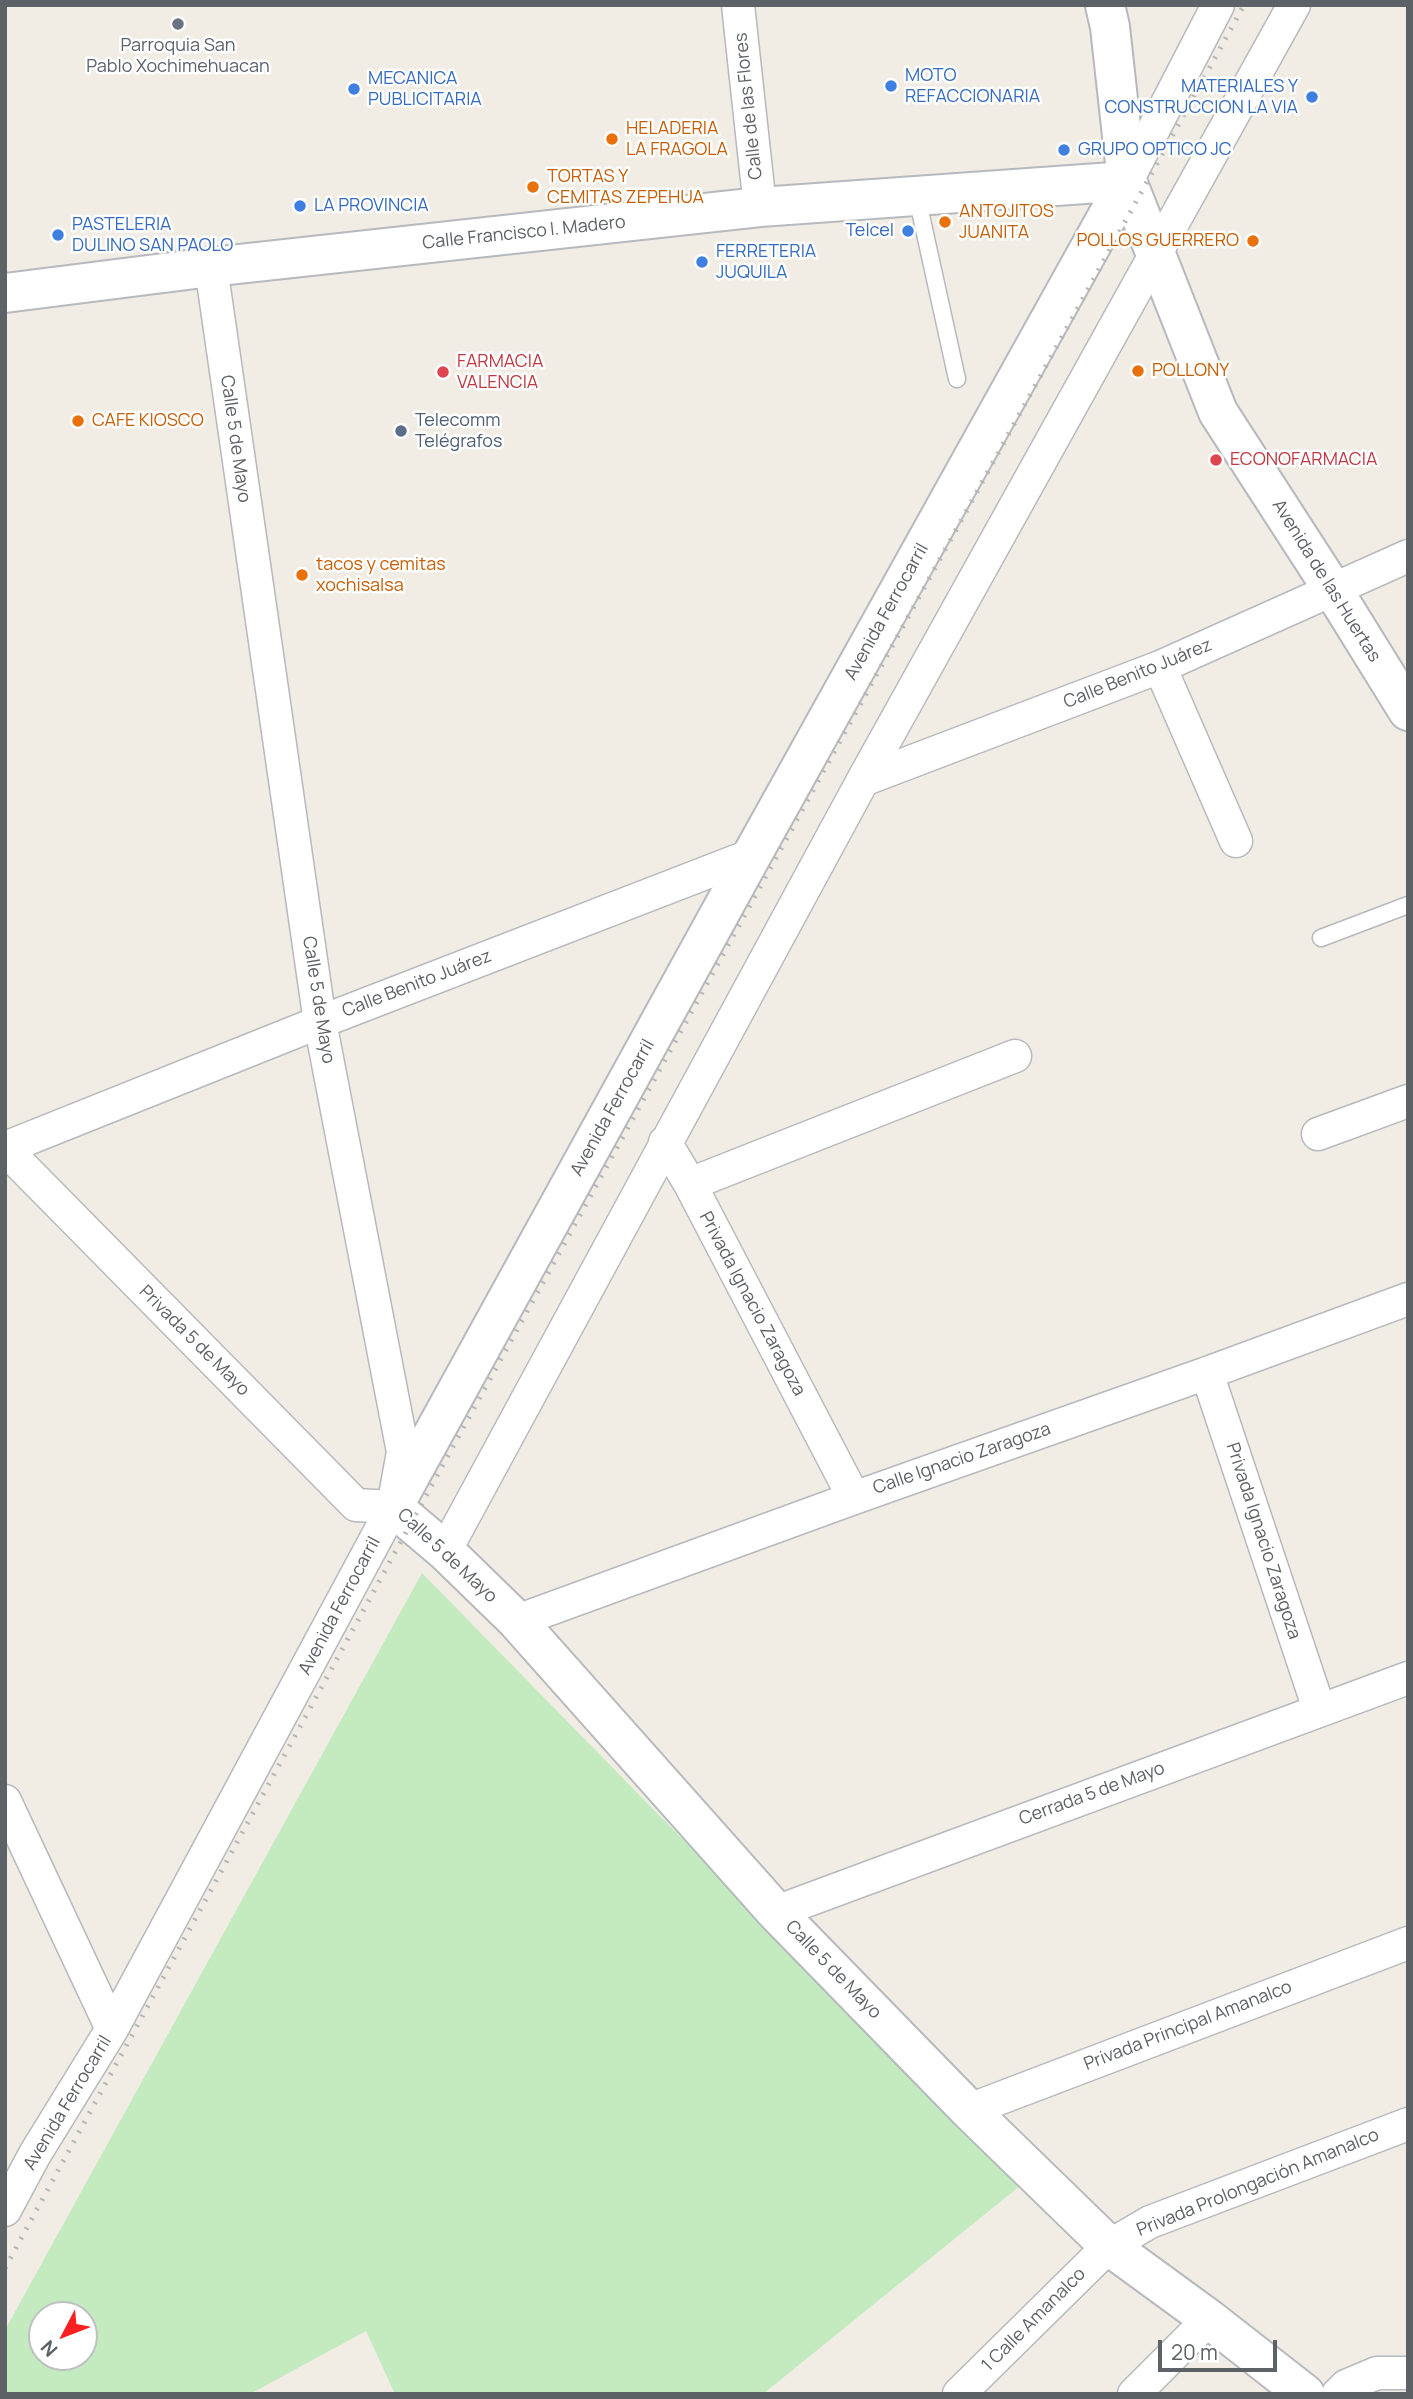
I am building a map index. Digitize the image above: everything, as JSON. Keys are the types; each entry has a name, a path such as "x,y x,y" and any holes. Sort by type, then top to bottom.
{"street":[{"name":"Calle de las Flores","path":"738,5 760,207"},
{"name":"Avenida de las Huertas","path":"1105,5 1127,181 1218,412 1408,711"},
{"name":"Avenida Ferrocarril","path":"5,2210 35,2154 111,2029 393,1507 751,855 1127,181 1217,5"},
{"path":"444,1551 863,780 1294,5"},
{"name":"Calle Francisco I. Madero","path":"5,293 211,267 760,207 1127,181"},
{"name":"Calle 5 de Mayo","path":"211,267 320,1022 403,1452 393,1507 444,1551 517,1621 776,1912 969,2110 1109,2246 1305,2394"},
{"name":"Calle Benito Juárez","path":"863,780 1160,667 1408,556"},
{"path":"1160,667 1236,841"},
{"name":"Calle Benito Juárez","path":"5,1149 320,1022 751,855"},
{"path":"690,1184 1015,1056"},
{"path":"1318,1134 1408,1101"},
{"name":"Privada Ignacio Zaragoza","path":"665,1142 690,1184 854,1497"},
{"name":"Privada 5 de Mayo","path":"5,1149 356,1505 393,1507"},
{"name":"Calle Ignacio Zaragoza","path":"517,1621 1408,1299"},
{"name":"Privada Ignacio Zaragoza","path":"1207,1373 1319,1709"},
{"name":"Cerrada 5 de Mayo","path":"776,1912 1408,1678"},
{"path":"5,1801 111,2029"},
{"name":"Privada Principal Amanalco","path":"969,2110 1408,1943"},
{"name":"Privada Prolongación Amanalco","path":"1109,2246 1150,2222 1408,2124"},
{"path":"5,2168 35,2154"},
{"name":"1 Calle Amanalco","path":"959,2394 1109,2246"},
{"path":"1134,2394 1209,2319"},
{"path":"1338,2394 1346,2386 1377,2373 1408,2373"}],"lane":[{"path":"917,196 957,379"},
{"path":"1321,938 1408,905"}],"green space":[{"path":"422,1573 1021,2185 763,2394 395,2394 366,2331 250,2394 5,2394 5,2330"}],"railway":[{"path":"5,2268 1244,5"}],"place":[{"name":"Parroquia San Pablo Xochimehuacan","path":"178,24"},
{"name":"MOTO REFACCIONARIA","path":"891,86"},
{"name":"MECANICA PUBLICITARIA","path":"354,89"},
{"name":"MATERIALES Y CONSTRUCCION LA VIA","path":"1312,97"},
{"name":"HELADERIA LA FRAGOLA","path":"612,139"},
{"name":"GRUPO OPTICO JC","path":"1064,150"},
{"name":"TORTAS Y CEMITAS ZEPEHUA","path":"533,187"},
{"name":"LA PROVINCIA","path":"300,206"},
{"name":"ANTOJITOS JUANITA","path":"945,222"},
{"name":"Telcel","path":"908,231"},
{"name":"PASTELERIA DULINO SAN PAOLO","path":"58,235"},
{"name":"POLLOS GUERRERO","path":"1253,241"},
{"name":"FERRETERIA JUQUILA","path":"702,262"},
{"name":"POLLONY","path":"1138,371"},
{"name":"FARMACIA VALENCIA","path":"443,372"},
{"name":"CAFE KIOSCO","path":"78,421"},
{"name":"Telecomm Telégrafos","path":"401,431"},
{"name":"ECONOFARMACIA","path":"1216,460"},
{"name":"tacos y cemitas xochisalsa","path":"302,575"}]}
